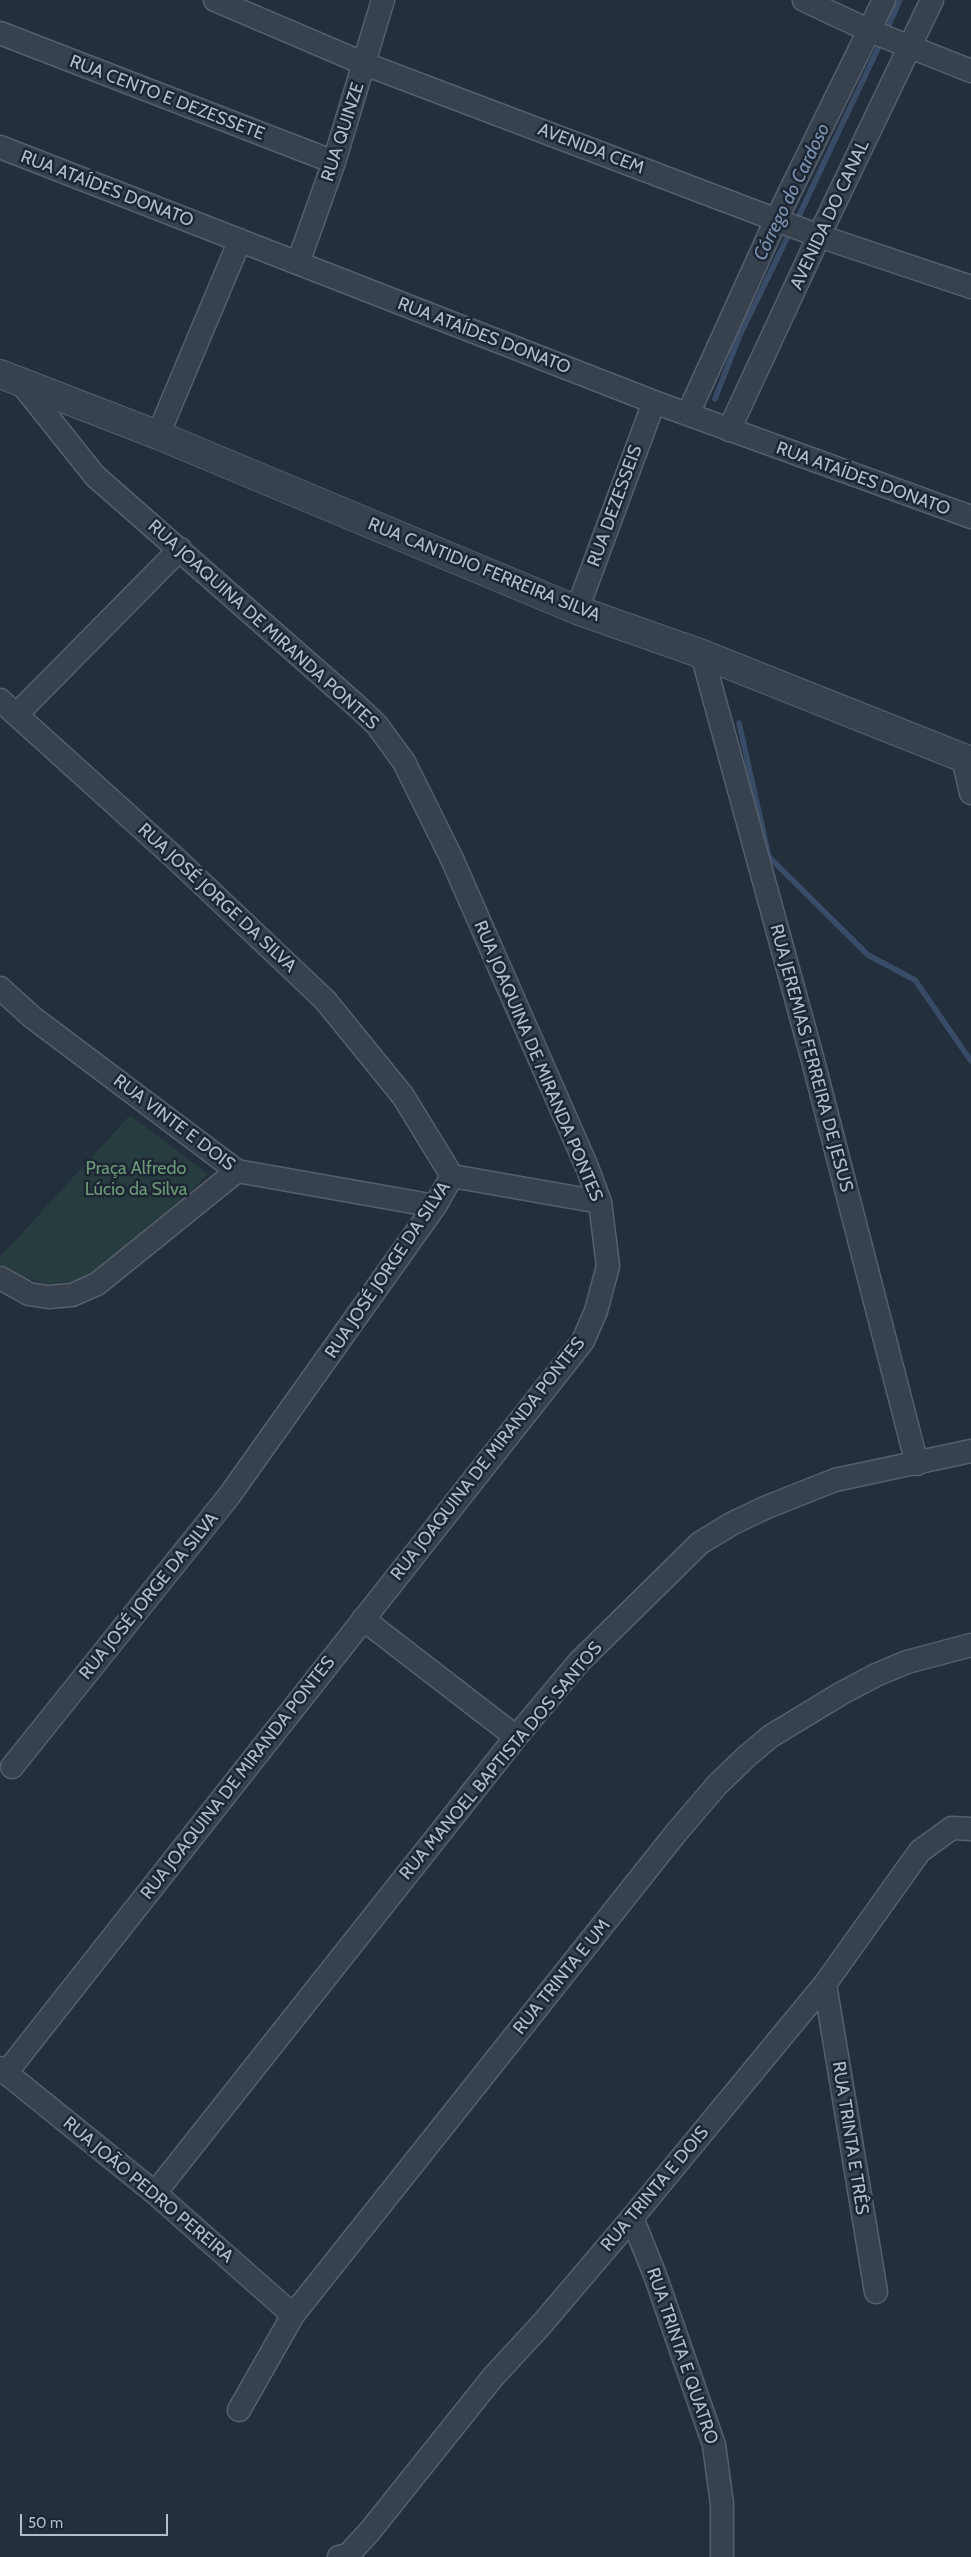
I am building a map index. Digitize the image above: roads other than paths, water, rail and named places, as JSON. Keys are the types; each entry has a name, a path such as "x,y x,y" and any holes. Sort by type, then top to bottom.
{"street":[{"name":"AVENIDA CEM","path":"215,0 365,64 819,236 971,287"},
{"name":"RUA QUINZE","path":"298,263 334,162 383,0"},
{"path":"688,414 776,220 884,0"},
{"name":"AVENIDA DO CANAL","path":"730,430 819,236 932,0"},
{"path":"813,2 870,31 971,71"},
{"name":"RUA CENTO E DEZESSETE","path":"0,34 334,162"},
{"name":"RUA ATAÍDES DONATO","path":"0,148 654,402 971,517"},
{"path":"158,435 240,240"},
{"name":"RUA CANTIDIO FERREIRA SILVA","path":"10,378 158,435 577,610 702,654 967,759"},
{"name":"RUA JOAQUINA DE MIRANDA PONTES","path":"3,2070 364,1619 583,1340 596,1311 608,1266 600,1202 452,859 404,762 377,725 357,706 95,476 10,378"},
{"name":"RUA DEZESSEIS","path":"577,610 654,402"},
{"path":"8,707 180,549"},
{"name":"RUA JEREMIAS FERREIRA DE JESUS","path":"702,654 812,1057 917,1464"},
{"name":"RUA JOSÉ JORGE DA SILVA","path":"8,707 175,858 325,1000 403,1096 452,1176 435,1206 229,1496 12,1767"},
{"path":"967,759 971,793"},
{"name":"RUA VINTE E DOIS","path":"0,988 32,1017 237,1171 435,1206"},
{"path":"0,1278 29,1294 48,1297 72,1295 97,1284 237,1171"},
{"path":"452,1176 600,1202"},
{"name":"RUA MANOEL BAPTISTA DOS SANTOS","path":"155,2193 516,1738 579,1662 700,1543 733,1523 801,1492 835,1480 971,1451"},
{"path":"364,1619 516,1738"},
{"name":"RUA TRINTA E UM","path":"239,2410 293,2315 676,1833 717,1785 747,1756 800,1716 876,1675 907,1662 971,1645"},
{"name":"RUA TRINTA E DOIS","path":"339,2557 348,2555 370,2531 493,2377 542,2324 632,2218 825,1984 920,1851 952,1828 971,1828"},
{"name":"RUA TRINTA E TRÊS","path":"825,1984 876,2292"},
{"name":"RUA JOÃO PEDRO PEREIRA","path":"3,2070 155,2193 293,2315"},
{"name":"RUA TRINTA E QUATRO","path":"632,2218 655,2275 714,2445 722,2504 722,2557"}],"waterway":[{"name":"Córrego do Cardoso","path":"886,32 900,0"},
{"name":"Córrego do Cardoso","path":"796,222 882,40"},
{"name":"Córrego do Cardoso","path":"715,399 739,337 791,230"},
{"name":"Córrego do Cardoso","path":"739,723 769,857 868,955 915,980 971,1061"}],"park label":[{"name":"Praça Alfredo Lúcio da Silva","path":"136,1179"}]}
